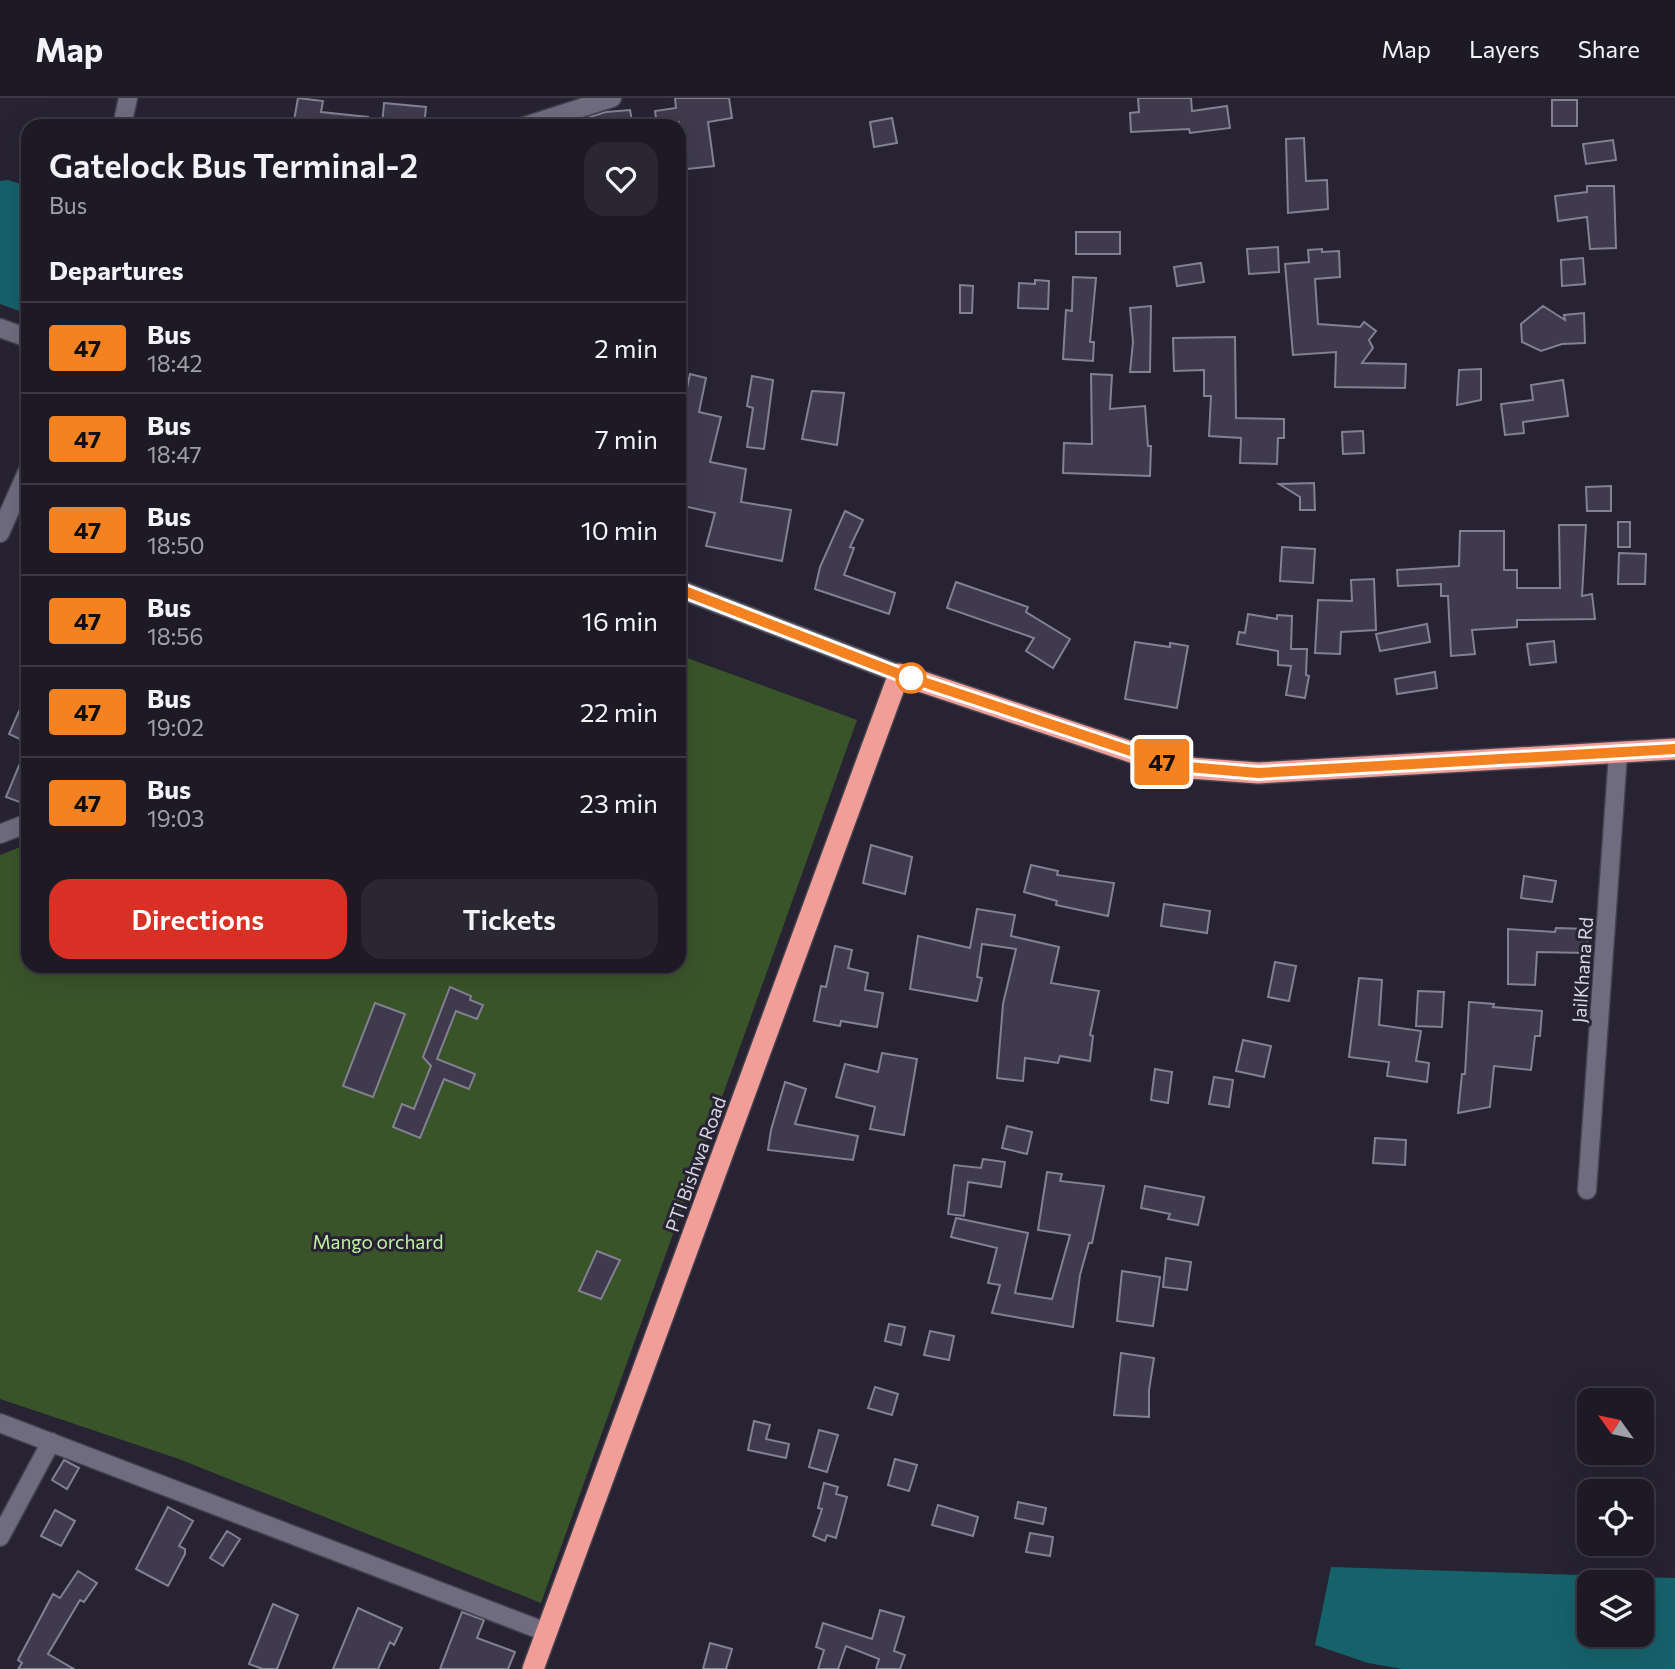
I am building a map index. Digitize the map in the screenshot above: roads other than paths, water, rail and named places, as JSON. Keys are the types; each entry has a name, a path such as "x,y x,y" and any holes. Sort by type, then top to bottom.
{"highway":[{"path":"899,674 1176,766 1258,773 1675,749"},
{"name":"PTI Bishwa Road","path":"533,1669 899,674"}],"street":[{"path":"124,119 128,98"},
{"path":"546,119 611,98"},
{"path":"0,328 21,336"},
{"path":"0,533 21,486"},
{"path":"686,592 899,674"},
{"name":"JailKhana Rd","path":"1587,1189 1618,754"},
{"path":"0,834 21,826"},
{"path":"0,1423 546,1632"},
{"path":"0,1537 51,1442"}],"park label":[{"name":"Mango orchard","path":"378,1241"}]}
